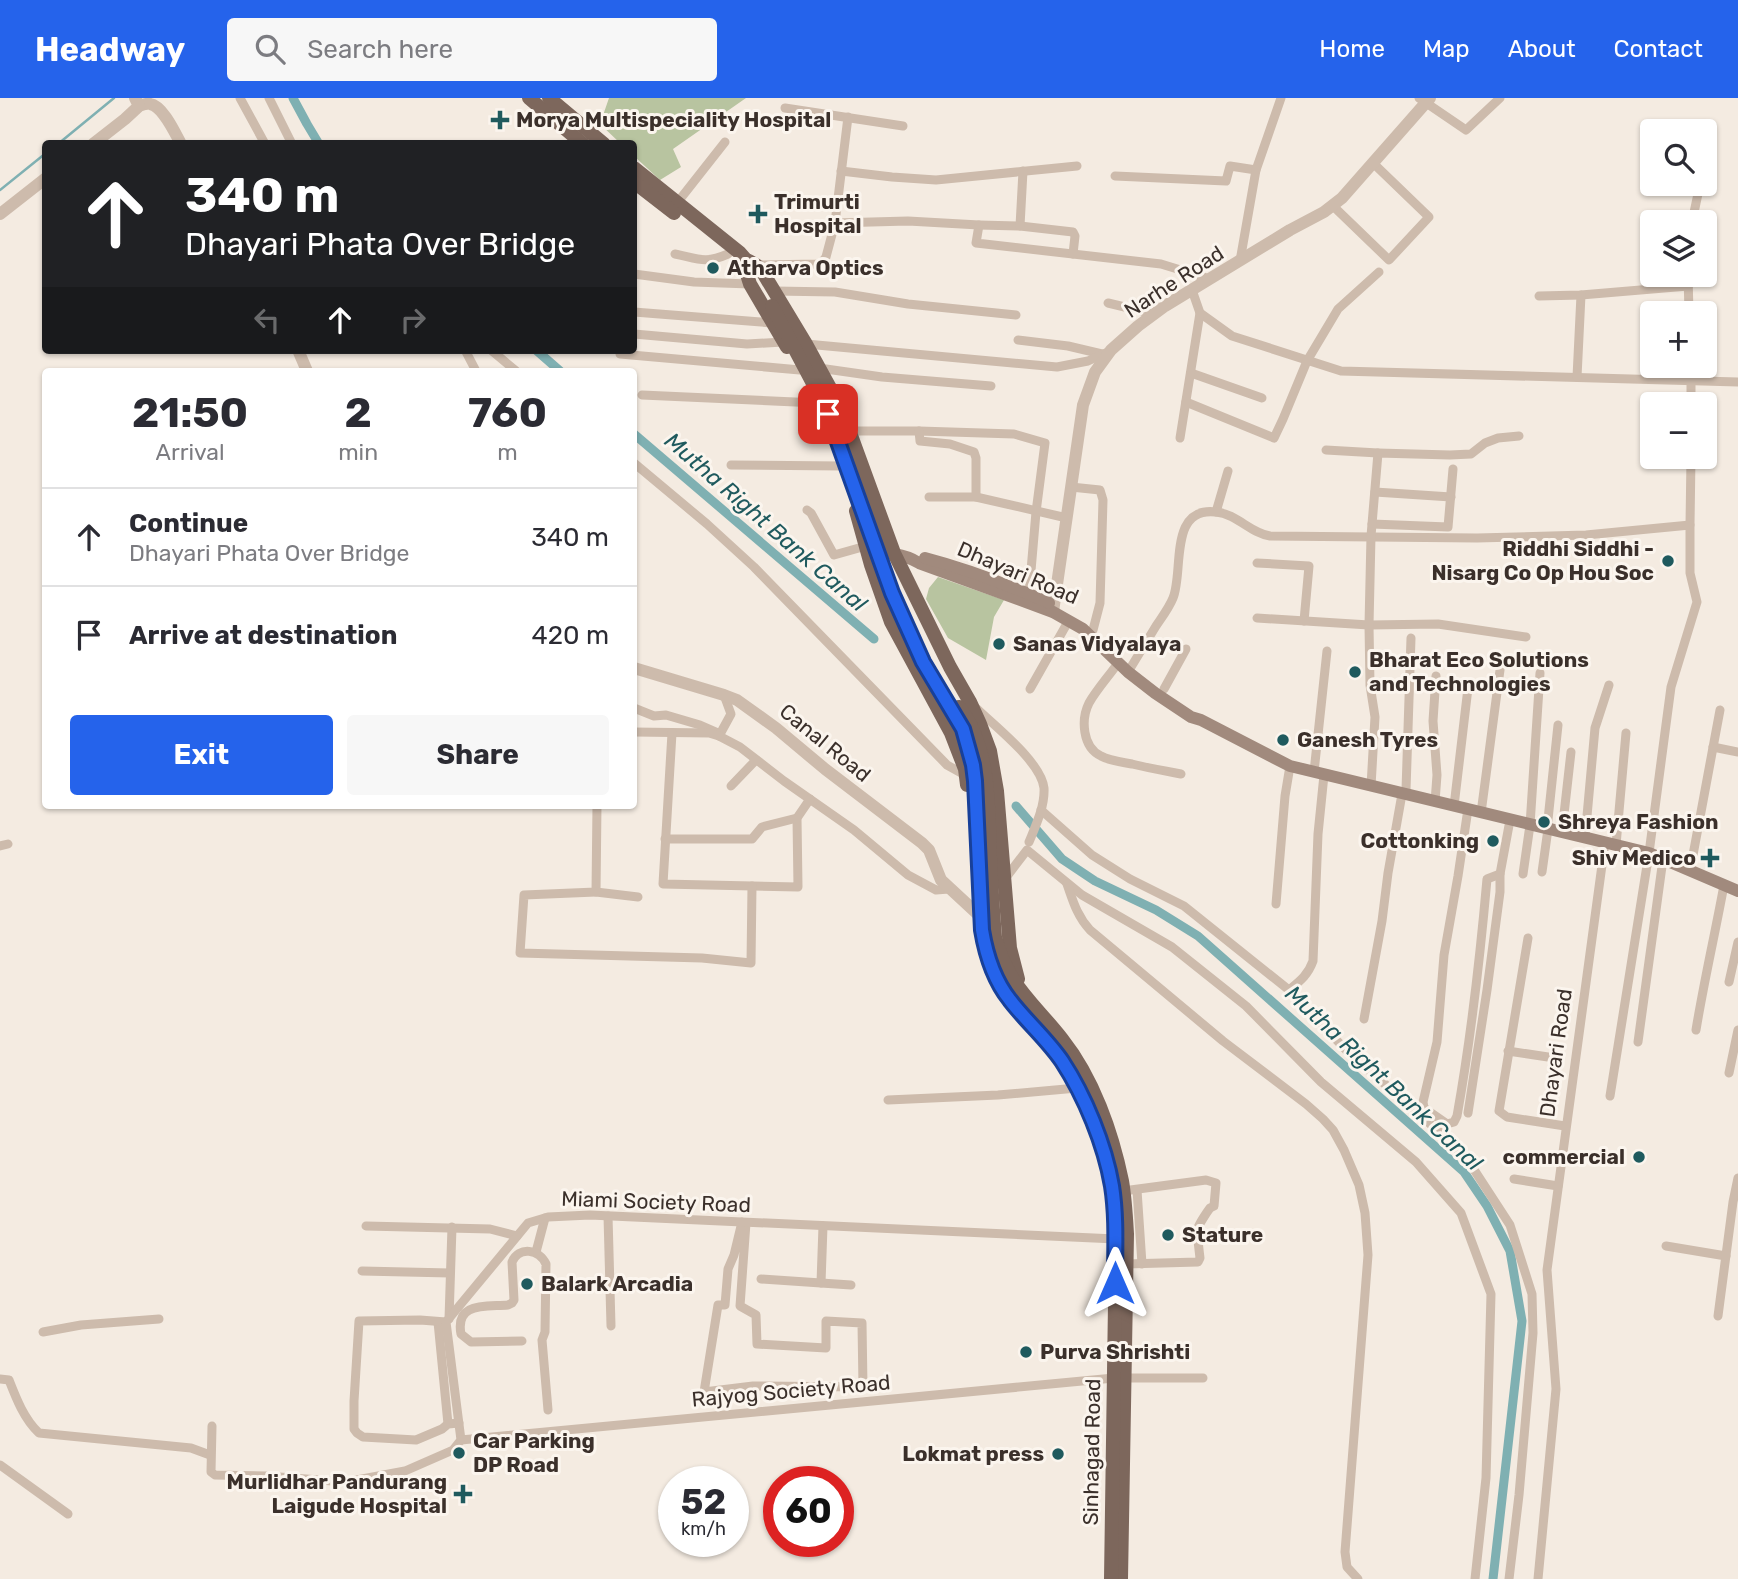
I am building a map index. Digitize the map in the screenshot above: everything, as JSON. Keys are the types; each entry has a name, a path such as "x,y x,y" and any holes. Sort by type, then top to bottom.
{"main road":[{"path":"529,98 578,140"},
{"path":"549,98 599,140"},
{"path":"637,171 749,264 820,368 849,430 894,553 950,667 973,765 982,899"},
{"path":"637,184 728,254 749,264"},
{"path":"749,264 750,284 800,370 832,436 891,622 951,733 965,775 973,881 982,899"},
{"path":"775,300 828,414 892,593 923,662 960,707 990,751 997,791 1010,948 1016,975 1025,996"},
{"name":"Dhayari Road","path":"867,550 911,558 919,564 1053,608 1081,620 1126,667 1195,710 1201,720"},
{"name":"Dhayari Road","path":"911,558 920,556 949,564 1030,594 1083,629 1155,693 1191,717 1290,766 1649,853 1738,891"},
{"path":"960,707 978,746 986,783 995,937 1002,960 1018,989 1025,996"},
{"name":"Sinhagad Road","path":"982,899 985,944 992,968 1008,998 1051,1046 1077,1088 1100,1142 1111,1185 1119,1378 1117,1518 1121,1579"},
{"name":"Sinhagad Road","path":"1025,996 1061,1038 1082,1069 1130,1190 1119,1378"},
{"name":"Sinhagad Road","path":"1111,1579 1117,1518"}],"street":[{"path":"240,98 263,140"},
{"path":"269,98 290,140"},
{"path":"1240,261 1256,170 1281,98"},
{"path":"1425,99 1466,130 1500,98"},
{"name":"Narhe Road","path":"1053,608 1083,405 1095,372 1106,352 1154,314 1342,198 1425,99"},
{"path":"98,140 125,119 137,102 149,103 163,112 179,140"},
{"path":"785,108 903,126"},
{"path":"749,264 817,264 826,257 835,223 848,117"},
{"path":"677,204 725,142"},
{"path":"1332,205 1389,260 1429,217 1373,163"},
{"path":"841,170 936,180 1077,166"},
{"path":"1115,176 1226,181 1230,166 1256,170"},
{"path":"1020,226 1023,171"},
{"path":"0,214 42,181"},
{"path":"835,223 908,221 1020,226 1073,232 1076,236 1073,254"},
{"path":"979,225 976,243 1161,264 1210,279"},
{"path":"676,254 707,261 728,254"},
{"path":"1186,402 1274,438 1307,361 1338,309 1379,272"},
{"path":"637,274 694,282 750,284"},
{"path":"1539,296 1676,287"},
{"path":"1180,438 1200,313 1192,290"},
{"path":"775,300 835,292 908,304 1016,315"},
{"path":"1577,377 1581,295"},
{"path":"1108,303 1154,314"},
{"path":"637,313 773,323"},
{"path":"1200,313 1233,336 1341,371 1738,382"},
{"path":"637,334 747,344 783,342"},
{"path":"1018,340 1106,352"},
{"path":"806,344 1057,367 1088,361 1106,352"},
{"path":"496,354 512,368"},
{"path":"620,354 800,370"},
{"path":"820,368 881,377 990,386"},
{"path":"1191,373 1262,398"},
{"path":"1691,381 1691,392"},
{"path":"642,395 817,403"},
{"path":"832,436 849,430 1014,434 1045,443 1036,512 1030,594"},
{"path":"919,431 920,441 950,444 974,452 976,497"},
{"path":"1326,450 1471,454 1485,443 1498,438 1519,436"},
{"path":"1371,786 1375,717 1370,685 1369,625 1371,537 1378,453"},
{"path":"732,465 842,466"},
{"path":"637,466 754,567 947,765 965,775"},
{"path":"1372,524 1448,527 1453,469"},
{"path":"1611,1096 1649,853 1671,687 1697,602 1690,573 1690,469"},
{"path":"1216,512 1228,471"},
{"path":"1071,486 1100,490 1103,500 1100,603 1093,630"},
{"path":"1375,492 1451,497"},
{"path":"929,497 976,497 1067,518"},
{"path":"807,510 834,555 867,550"},
{"path":"1181,774 1099,756 1093,750 1084,724 1090,701 1126,667 1175,594 1182,534 1197,514 1216,512 1230,516 1263,535 1477,538 1586,535 1690,525"},
{"path":"1257,563 1309,566 1304,621"},
{"path":"1257,618 1369,625 1438,624 1527,637"},
{"path":"1030,689 1069,620"},
{"path":"1364,1019 1402,794 1406,790 1411,638"},
{"path":"1164,689 1186,649"},
{"path":"1289,990 1305,977 1313,961 1319,774 1327,651"},
{"name":"Canal Road","path":"637,669 724,695 751,709 922,843 929,850 941,880 982,918"},
{"path":"1482,813 1500,670"},
{"path":"1523,874 1530,825 1540,673"},
{"path":"1435,802 1437,775 1433,721 1436,676"},
{"path":"1585,838 1595,728 1609,685"},
{"path":"1468,688 1461,808 1437,1042 1423,1102 1423,1108 1447,1124 1454,1122 1457,1116 1464,1075 1480,959 1487,878 1500,874"},
{"path":"719,736 731,714 724,695"},
{"path":"960,707 1032,762 1044,787 1041,810 1028,846 1004,880"},
{"path":"637,709 650,715 666,715 700,725 719,736"},
{"path":"1690,871 1720,710"},
{"path":"1542,872 1558,724"},
{"path":"637,733 709,733 719,736 740,747 854,830 908,875 936,890 954,893"},
{"path":"672,733 663,884 798,887 797,818 810,799"},
{"path":"1610,844 1626,733"},
{"path":"1713,747 1738,752"},
{"path":"1562,832 1571,752"},
{"path":"731,786 756,760"},
{"path":"1276,904 1290,766"},
{"path":"596,892 597,809"},
{"path":"1041,810 1092,855 1130,879 1184,906 1289,990 1346,1050 1444,1136 1469,1162 1510,1225 1532,1294 1533,1333 1521,1481 1509,1579"},
{"path":"665,839 752,839 762,827 797,818"},
{"path":"1468,1113 1487,990 1500,874 1510,820"},
{"name":"Dhayari Road","path":"1538,1579 1556,1389 1547,1270 1565,1126 1610,844"},
{"path":"1028,846 1082,895 1172,947 1246,1006 1321,1082 1416,1163 1461,1213 1491,1294 1486,1478 1475,1579"},
{"path":"1638,1042 1663,859"},
{"path":"1066,882 1076,911 1090,930 1223,1041 1323,1119 1344,1150 1359,1185 1365,1213 1368,1255 1345,1552 1347,1567 1357,1579"},
{"path":"1696,1030 1724,885"},
{"path":"638,897 596,892 524,895 520,953 702,958 751,963 752,886"},
{"path":"1528,938 1500,1114 1565,1126"},
{"path":"1729,982 1738,942"},
{"path":"1729,1073 1738,1030"},
{"path":"1508,1051 1548,1057"},
{"path":"888,1100 985,1096 1077,1088"},
{"path":"1718,1316 1738,1178"},
{"path":"1514,1179 1558,1186"},
{"path":"1126,1264 1142,1264 1198,1262 1198,1226 1214,1206 1216,1183 1206,1180 1130,1190 1142,1264"},
{"name":"Miami Society Road","path":"444,1321 528,1223 545,1218 590,1215 1115,1239"},
{"path":"608,1216 611,1326"},
{"path":"536,1252 545,1218"},
{"path":"744,1223 740,1306 756,1315 757,1344 826,1348 826,1321 862,1323 863,1387 753,1386 704,1392 718,1305 725,1305 729,1267 744,1223"},
{"path":"366,1226 490,1229 517,1236"},
{"path":"821,1283 823,1226"},
{"path":"448,1424 444,1321 452,1227"},
{"path":"1666,1246 1726,1256"},
{"path":"522,1341 471,1342 461,1334 460,1320 471,1308 512,1303 513,1257 528,1251 543,1257 546,1264 545,1332 542,1340 548,1410"},
{"path":"729,1267 743,1267"},
{"path":"362,1271 450,1273"},
{"path":"761,1279 851,1284"},
{"path":"43,1332 81,1325 159,1319"},
{"path":"444,1321 359,1321 354,1429 363,1437 416,1440 448,1424 459,1423"},
{"path":"212,1426 211,1472 215,1475 346,1482 405,1471 453,1450 461,1440 447,1369"},
{"name":"Rajyog Society Road","path":"461,1440 1119,1378 1203,1378"},
{"path":"0,1379 9,1380 19,1405 39,1433 191,1448 210,1455"},
{"path":"0,1465 68,1514"}],"green space":[{"path":"609,98 746,98 673,149 681,167 660,180 637,159 637,140 617,140 600,124"},
{"path":"938,577 1004,600 994,617 986,660 948,638 926,599 929,588"}],"waterway":[{"path":"63,140 114,98"},
{"name":"Mutha Right Bank Canal","path":"293,98 317,140"},
{"path":"0,190 42,156"},
{"name":"Mutha Right Bank Canal","path":"541,354 557,368"},
{"name":"Mutha Right Bank Canal","path":"637,437 874,639"},
{"name":"Mutha Right Bank Canal","path":"1016,806 1062,859 1095,881 1156,910 1198,936 1464,1172 1487,1206 1510,1251 1522,1321 1493,1579"}],"place":[{"name":"Morya Multispeciality Hospital","path":"500,120"},
{"name":"Trimurti Hospital","path":"758,214"},
{"name":"Atharva Optics","path":"713,268"},
{"name":"Riddhi Siddhi - Nisarg Co Op Hou Soc","path":"1668,561"},
{"name":"Sanas Vidyalaya","path":"999,644"},
{"name":"Bharat Eco Solutions and Technologies","path":"1355,672"},
{"name":"Ganesh Tyres","path":"1283,740"},
{"name":"Shreya Fashion","path":"1544,822"},
{"name":"Cottonking","path":"1493,841"},
{"name":"Shiv Medico","path":"1710,858"},
{"name":"commercial","path":"1639,1157"},
{"name":"Stature","path":"1168,1235"},
{"name":"Balark Arcadia","path":"527,1284"},
{"name":"Purva Shrishti","path":"1026,1352"},
{"name":"Car Parking DP Road","path":"459,1453"},
{"name":"Lokmat press","path":"1058,1454"},
{"name":"Murlidhar Pandurang Laigude Hospital","path":"463,1494"}],"route":[{"path":"828,414 892,593 923,662 963,729 969,747 975,781 982,930 992,968 1008,998 1063,1063 1082,1098 1100,1142 1114,1209 1115,1283"}]}
